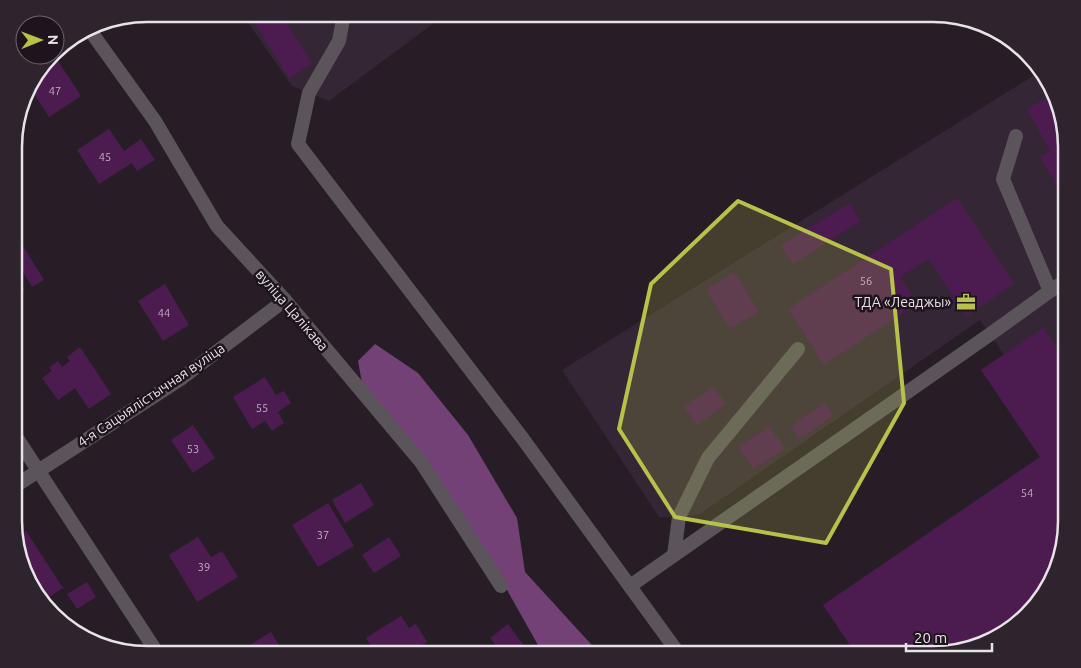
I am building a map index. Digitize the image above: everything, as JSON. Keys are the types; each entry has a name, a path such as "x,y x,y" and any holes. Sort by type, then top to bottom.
{"street":[{"path":"343,22 339,41 309,93 298,144 523,439 673,645"},
{"name":"вуліца Цалікава","path":"93,35 156,121 217,226 285,300 421,462 501,586"},
{"path":"1016,136 1003,179 1050,291"},
{"path":"630,586 1058,286"},
{"name":"4-я Сацыялістычная вуліца","path":"22,481 182,378 285,300"},
{"path":"674,555 679,517 708,458 798,349"},
{"path":"22,446 153,646"}],"highlighted area":[{"path":"738,201 891,269 904,403 826,543 675,517 619,429 651,284"}],"shaded area":[{"path":"248,22 435,22 329,101 292,86"},
{"path":"1035,75 1042,85 1054,115 1058,139 1058,529 1052,561 1038,590 1016,615 1003,625 982,636 950,644 850,645 823,605 1040,457 981,370 1004,355 980,320 700,514 679,517 659,517 562,370"},
{"path":"375,344 418,373 468,435 517,518 525,572 592,645 538,646 480,542 362,383 358,361"}],"building":[{"path":"254,22 286,22 312,64 289,78"},
{"path":"53,65 61,65 81,96 49,117 34,94"},
{"path":"1048,97 1056,123 1058,139 1058,189 1040,157 1050,151 1027,109"},
{"path":"109,129 124,151 141,139 155,160 137,171 132,163 99,184 77,150"},
{"path":"957,198 1014,284 966,316 929,259 900,277 917,304 824,365 788,309"},
{"path":"850,203 861,221 793,264 781,245"},
{"path":"22,244 44,280 32,287 22,270"},
{"path":"734,272 759,311 730,329 706,290"},
{"path":"165,284 189,325 163,341 138,301"},
{"path":"1043,328 1058,349 1058,529 1052,561 1046,576 1028,603 1016,615 1003,625 982,636 942,645 850,645 823,605 1040,457 981,370"},
{"path":"80,347 111,394 89,409 75,388 58,400 42,378 52,371 49,367 58,361 62,367 70,361 67,357"},
{"path":"265,377 276,395 284,391 291,403 278,412 284,423 272,431 265,421 252,429 233,397"},
{"path":"714,387 726,404 697,425 684,407"},
{"path":"825,403 833,416 799,439 791,426"},
{"path":"193,425 215,458 193,473 171,440"},
{"path":"770,426 785,449 753,469 738,447"},
{"path":"361,483 374,505 345,523 332,500"},
{"path":"328,503 354,546 318,567 292,525"},
{"path":"26,531 63,588 48,597 32,569 23,533"},
{"path":"198,537 211,557 222,551 238,577 197,602 169,555"},
{"path":"389,537 401,556 374,573 362,555"},
{"path":"87,582 96,597 77,609 67,594"},
{"path":"401,616 409,628 416,624 427,642 421,646 371,646 366,638"},
{"path":"508,624 524,646 496,646 490,638"},
{"path":"271,632 279,646 248,646"}],"place":[{"name":"ТДА «Леаджы»","path":"966,302"}]}
